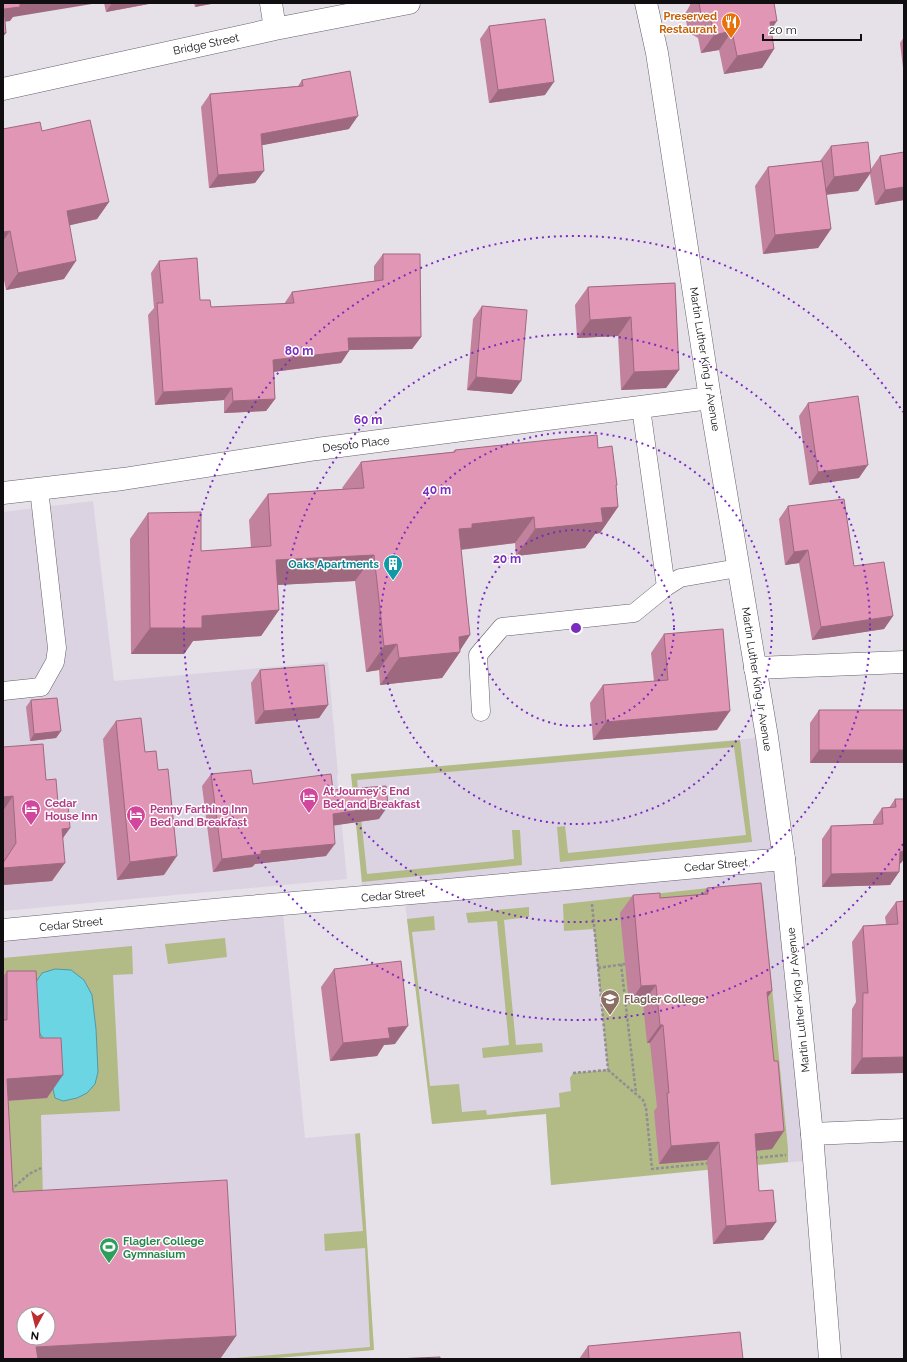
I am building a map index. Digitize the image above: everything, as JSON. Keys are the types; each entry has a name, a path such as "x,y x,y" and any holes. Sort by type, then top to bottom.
{"street":[{"path":"271,3 275,29"},
{"name":"Bridge Street","path":"3,88 275,29 409,3"},
{"name":"Martin Luther King Jr Avenue","path":"646,3 657,52 710,398 767,737 784,859 812,1134 830,1359"},
{"name":"Desoto Place","path":"3,493 123,479 317,449 710,398"},
{"path":"755,668 904,662"},
{"name":"Cedar Street","path":"3,930 784,859"},
{"path":"812,1134 904,1130"}],"lane":[{"path":"641,408 666,587"},
{"path":"3,691 41,687 55,662 57,648 39,489"},
{"path":"480,712 478,655 502,627 634,613 666,587 680,578 738,568"}],"path":[{"path":"592,902 608,1070 643,1100 646,1108 652,1169 714,1162"},
{"path":"598,968 623,964 636,1094"},
{"path":"573,1073 608,1070"},
{"path":"753,1158 792,1154"},
{"path":"8,1193 29,1174 41,1168"}],"shaded area":[{"path":"93,501 114,681 328,662 347,879 3,911 3,512"},
{"name":"Flagler College","path":"767,737 814,1160 551,1185 546,1114 432,1124 404,894 363,897 351,774"},
{"path":"282,904 305,1138 360,1133 374,1350 264,1359 3,1359 3,930"}],"green space":[{"path":"740,740 752,842 560,862 557,827 565,826 568,853 746,835 734,747 357,780 367,874 514,859 512,830 520,830 522,865 362,882 351,774"},
{"path":"745,884 756,888 763,896 788,1149 788,1162 551,1185 546,1114 432,1124 407,919 434,916 435,930 412,932 430,1086 459,1084 462,1112 486,1110 487,1115 560,1107 559,1093 571,1091 570,1078 573,1073 608,1070 594,929 564,931 563,904"},
{"path":"529,907 529,917 504,920 516,1045 542,1043 543,1052 483,1058 482,1048 509,1045 497,921 468,923 466,913"},
{"path":"225,938 227,957 168,964 165,944"},
{"path":"132,946 133,974 113,975 120,1111 41,1115 43,1202 3,1215 3,1101 46,1098 3,994 3,958"},
{"path":"360,1133 374,1350 264,1359 224,1359 370,1347 365,1248 325,1251 324,1234 363,1231 355,1134"}],"water":[{"path":"55,969 71,970 84,980 92,995 96,1029 98,1072 95,1084 87,1093 77,1098 63,1101 55,1098 53,1089 54,1052 40,1034 35,1017 34,985 42,973"}],"building":[{"path":"3,3 20,3 20,7 4,9 6,33 3,33"},
{"path":"699,3 774,3 777,21 770,22 774,49 737,56 732,31 714,35 711,19 701,14"},
{"path":"545,19 554,82 498,90 489,26"},
{"path":"350,71 358,116 261,134 264,171 218,175 210,94 303,86 302,80"},
{"path":"90,120 109,202 67,211 76,261 18,273 10,231 3,232 3,129 40,122 42,131"},
{"path":"868,142 871,172 834,177 831,146"},
{"path":"904,152 904,187 885,190 880,156"},
{"path":"822,161 831,229 775,235 768,167"},
{"path":"383,254 420,254 421,337 348,338 349,351 273,360 275,399 233,401 232,388 163,392 157,303 163,303 159,261 197,258 200,300 210,300 211,307 294,303 292,292 383,280"},
{"path":"675,283 679,370 634,372 631,317 590,320 588,287"},
{"path":"482,306 527,310 521,381 476,377"},
{"path":"858,396 868,465 818,472 808,403"},
{"path":"597,435 598,448 612,446 617,485 618,507 601,508 603,522 535,529 534,517 472,524 472,528 459,529 470,635 459,637 460,652 399,658 397,644 384,646 374,555 276,560 279,610 202,616 202,628 150,628 148,513 201,512 201,551 271,546 268,494 364,488 361,462 455,452 455,450"},
{"path":"844,499 854,566 884,562 893,616 821,627 808,550 794,552 788,506"},
{"path":"723,629 730,711 606,722 603,685 668,680 664,634"},
{"path":"324,665 328,705 264,711 260,670"},
{"path":"57,698 61,731 34,734 31,700"},
{"path":"819,710 904,710 904,750 819,750"},
{"path":"141,718 145,752 156,751 158,770 168,769 177,856 130,862 116,721"},
{"path":"43,744 46,780 56,779 58,804 68,804 70,828 62,829 65,863 3,868 3,863 16,843 13,796 3,797 3,747"},
{"path":"251,770 253,784 331,774 333,790 386,786 388,806 333,814 335,844 261,851 261,854 222,859 211,774"},
{"path":"895,799 904,799 904,851 900,852 899,872 831,874 831,826 883,824 882,808 896,807"},
{"path":"761,883 772,991 767,992 774,1061 778,1061 784,1131 755,1134 759,1191 773,1190 776,1222 726,1226 719,1142 671,1146 667,1093 669,1093 663,1025 660,1025 656,985 641,986 633,895 660,893 660,898 708,894 707,888"},
{"path":"904,901 904,1057 862,1058 863,993 868,993 863,926 898,924 896,902"},
{"path":"401,961 408,1026 388,1028 390,1038 343,1043 334,969"},
{"name":"Flagler College Gymnasium","path":"7,971 36,971 40,1038 61,1038 63,1075 7,1079 13,1192 227,1180 236,1336 56,1346 56,1306 16,1306 16,1346 54,1346 36,1347 38,1359 3,1359 3,1020 7,1020"},
{"path":"740,1332 743,1359 589,1359 588,1346"},
{"path":"440,1357 440,1359 395,1359"}],"place":[{"name":"Preserved Restaurant","path":"731,39"},
{"name":"Oaks Apartments","path":"393,581"},
{"name":"At Journey's End Bed and Breakfast","path":"309,814"},
{"name":"Cedar House Inn","path":"31,826"},
{"name":"Penny Farthing Inn Bed and Breakfast","path":"136,832"},
{"name":"Flagler College","path":"610,1016"},
{"name":"Flagler College Gymnasium","path":"109,1264"}]}
